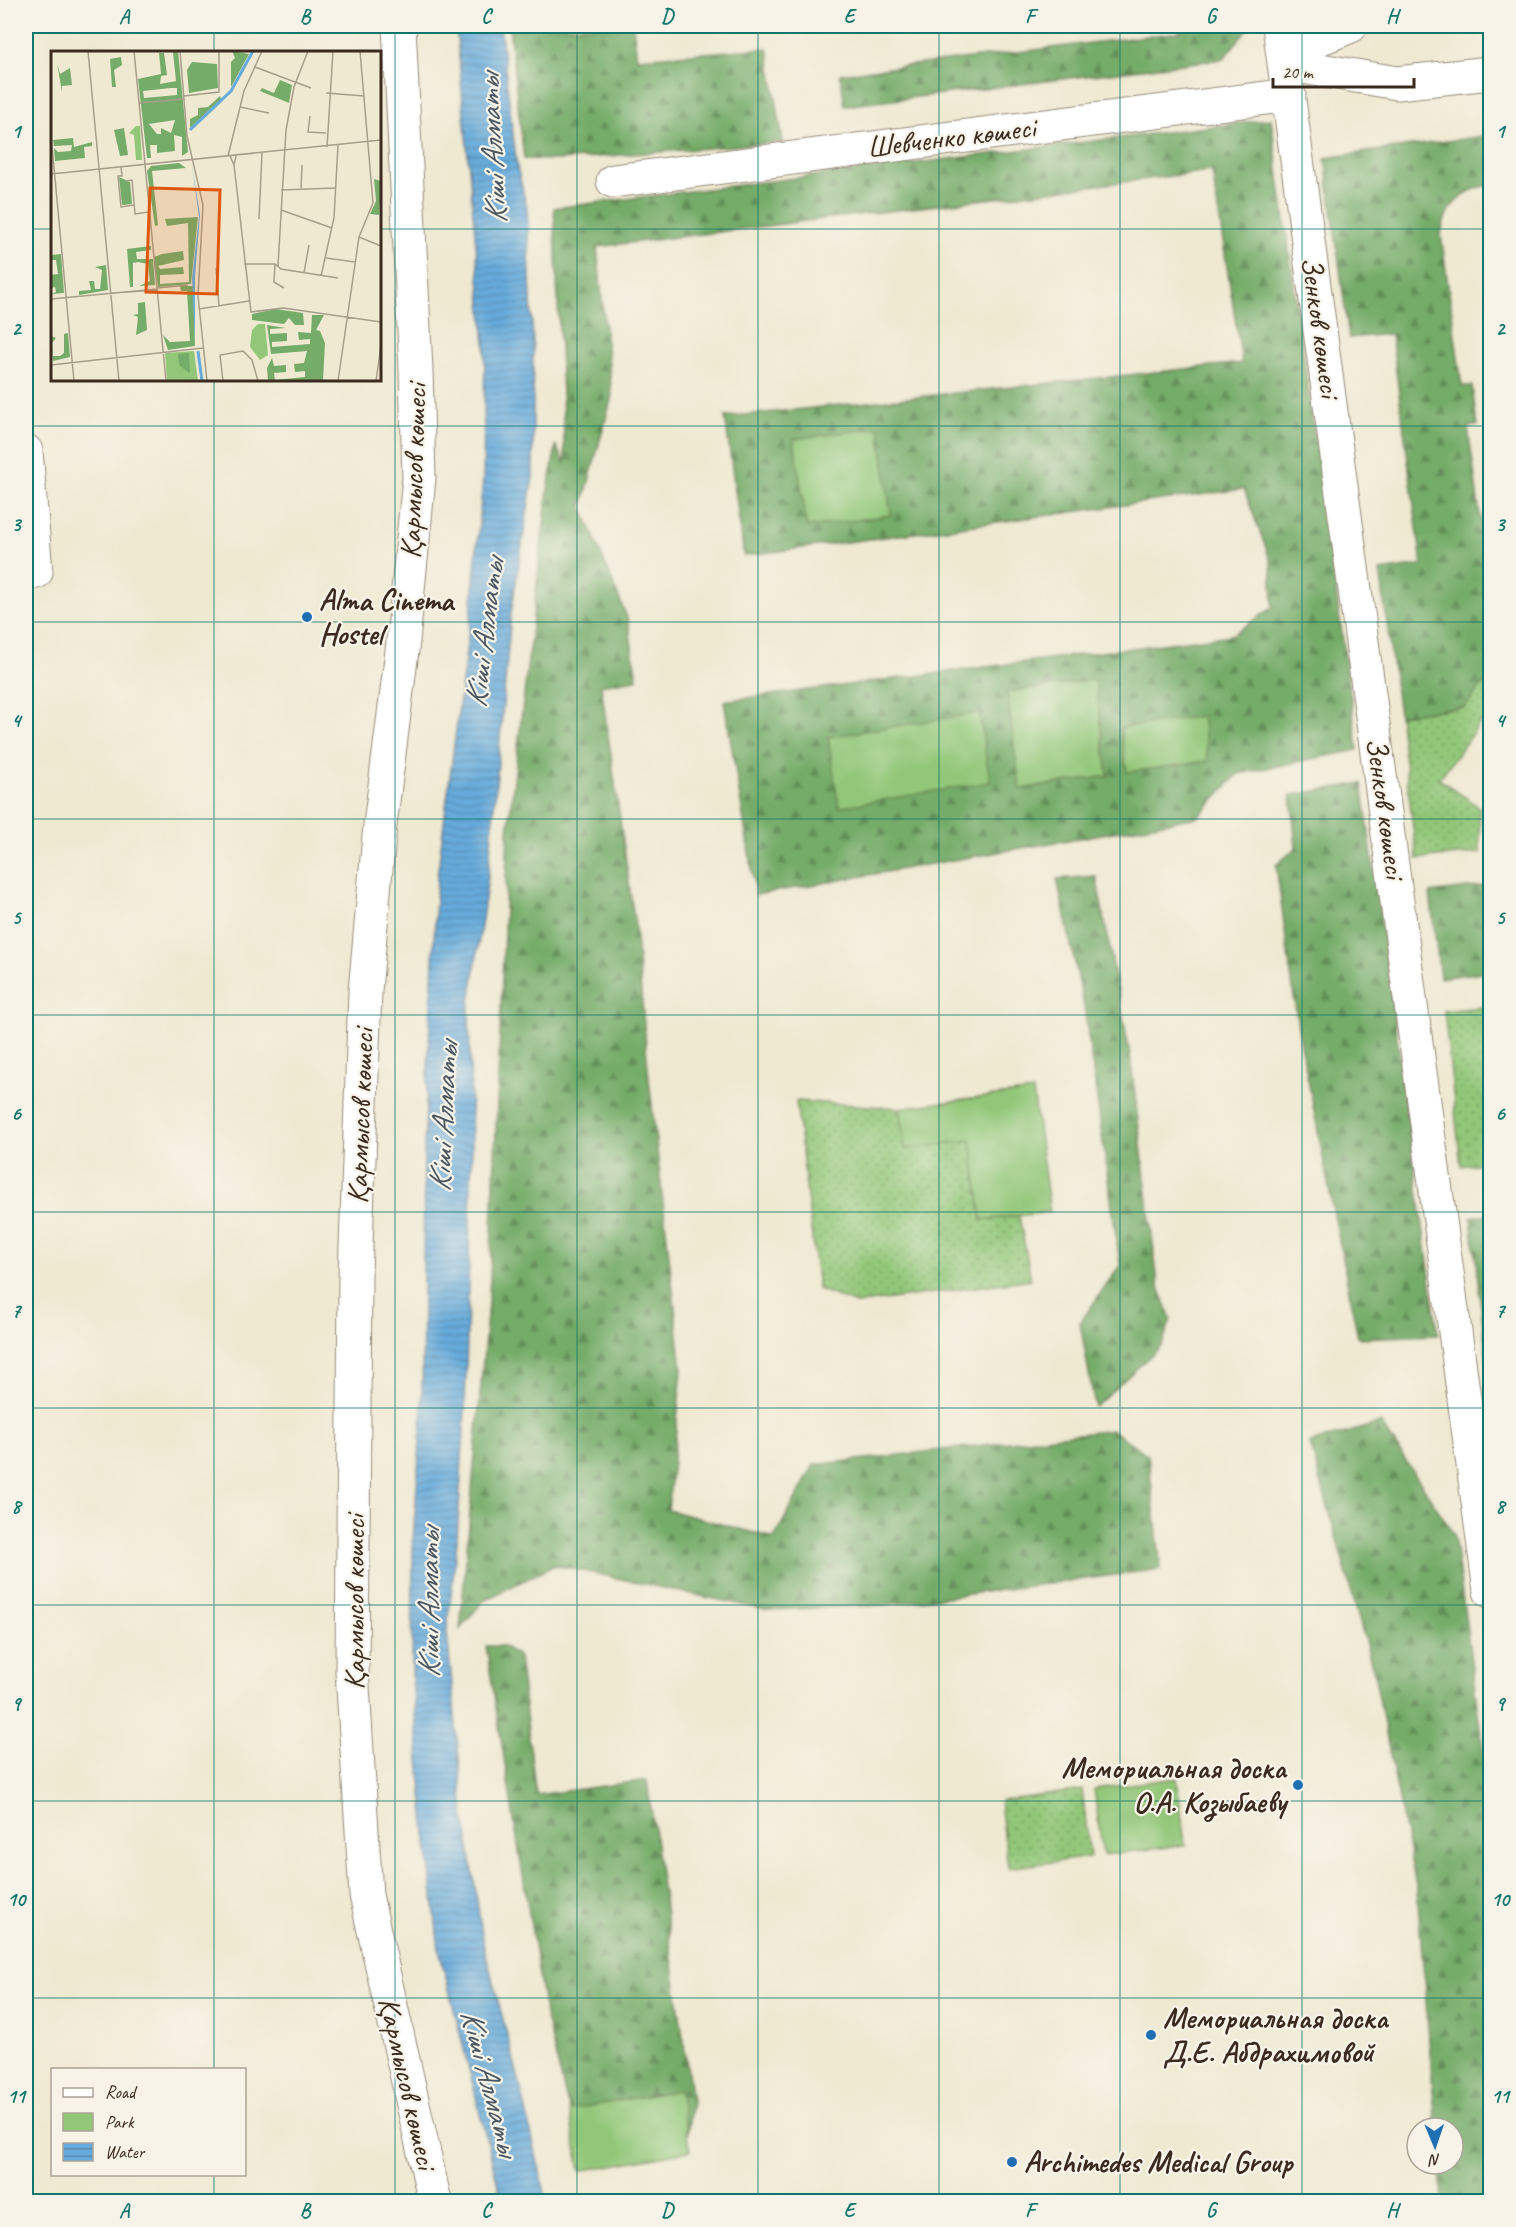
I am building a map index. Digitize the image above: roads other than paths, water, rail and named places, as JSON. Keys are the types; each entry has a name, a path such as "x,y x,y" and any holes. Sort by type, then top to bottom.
{"street":[{"name":"Қармысов көшесі","path":"399,26 419,478 402,651 380,825 365,991 355,1274 352,1671 366,1895 435,2202"},
{"name":"Шевченко көшесі","path":"613,181 1284,60 1351,26"},
{"name":"Шевченко көшесі","path":"1284,60 1397,83 1491,73"},
{"name":"Зенков көшесі","path":"1284,60 1491,1591"},
{"path":"26,451 36,572"}],"water":[{"name":"Кіші Алматы","path":"456,26 500,26 517,167 527,208 533,342 533,477 511,613 488,877 469,1011 472,1146 465,1411 457,1541 447,1631 464,1813 484,1947 519,2080 547,2202 502,2201 439,1950 412,1679 413,1541 422,1412 424,1146 437,877 471,613 483,478 485,344"}],"place":[{"name":"Alma Cinema Hostel","path":"307,617"},
{"name":"Мемориальная доска О.А. Козыбаеву","path":"1298,1785"},
{"name":"Мемориальная доска Д.Е. Абдрахимовой","path":"1151,2035"},
{"name":"Archimedes Medical Group","path":"1012,2162"}]}
